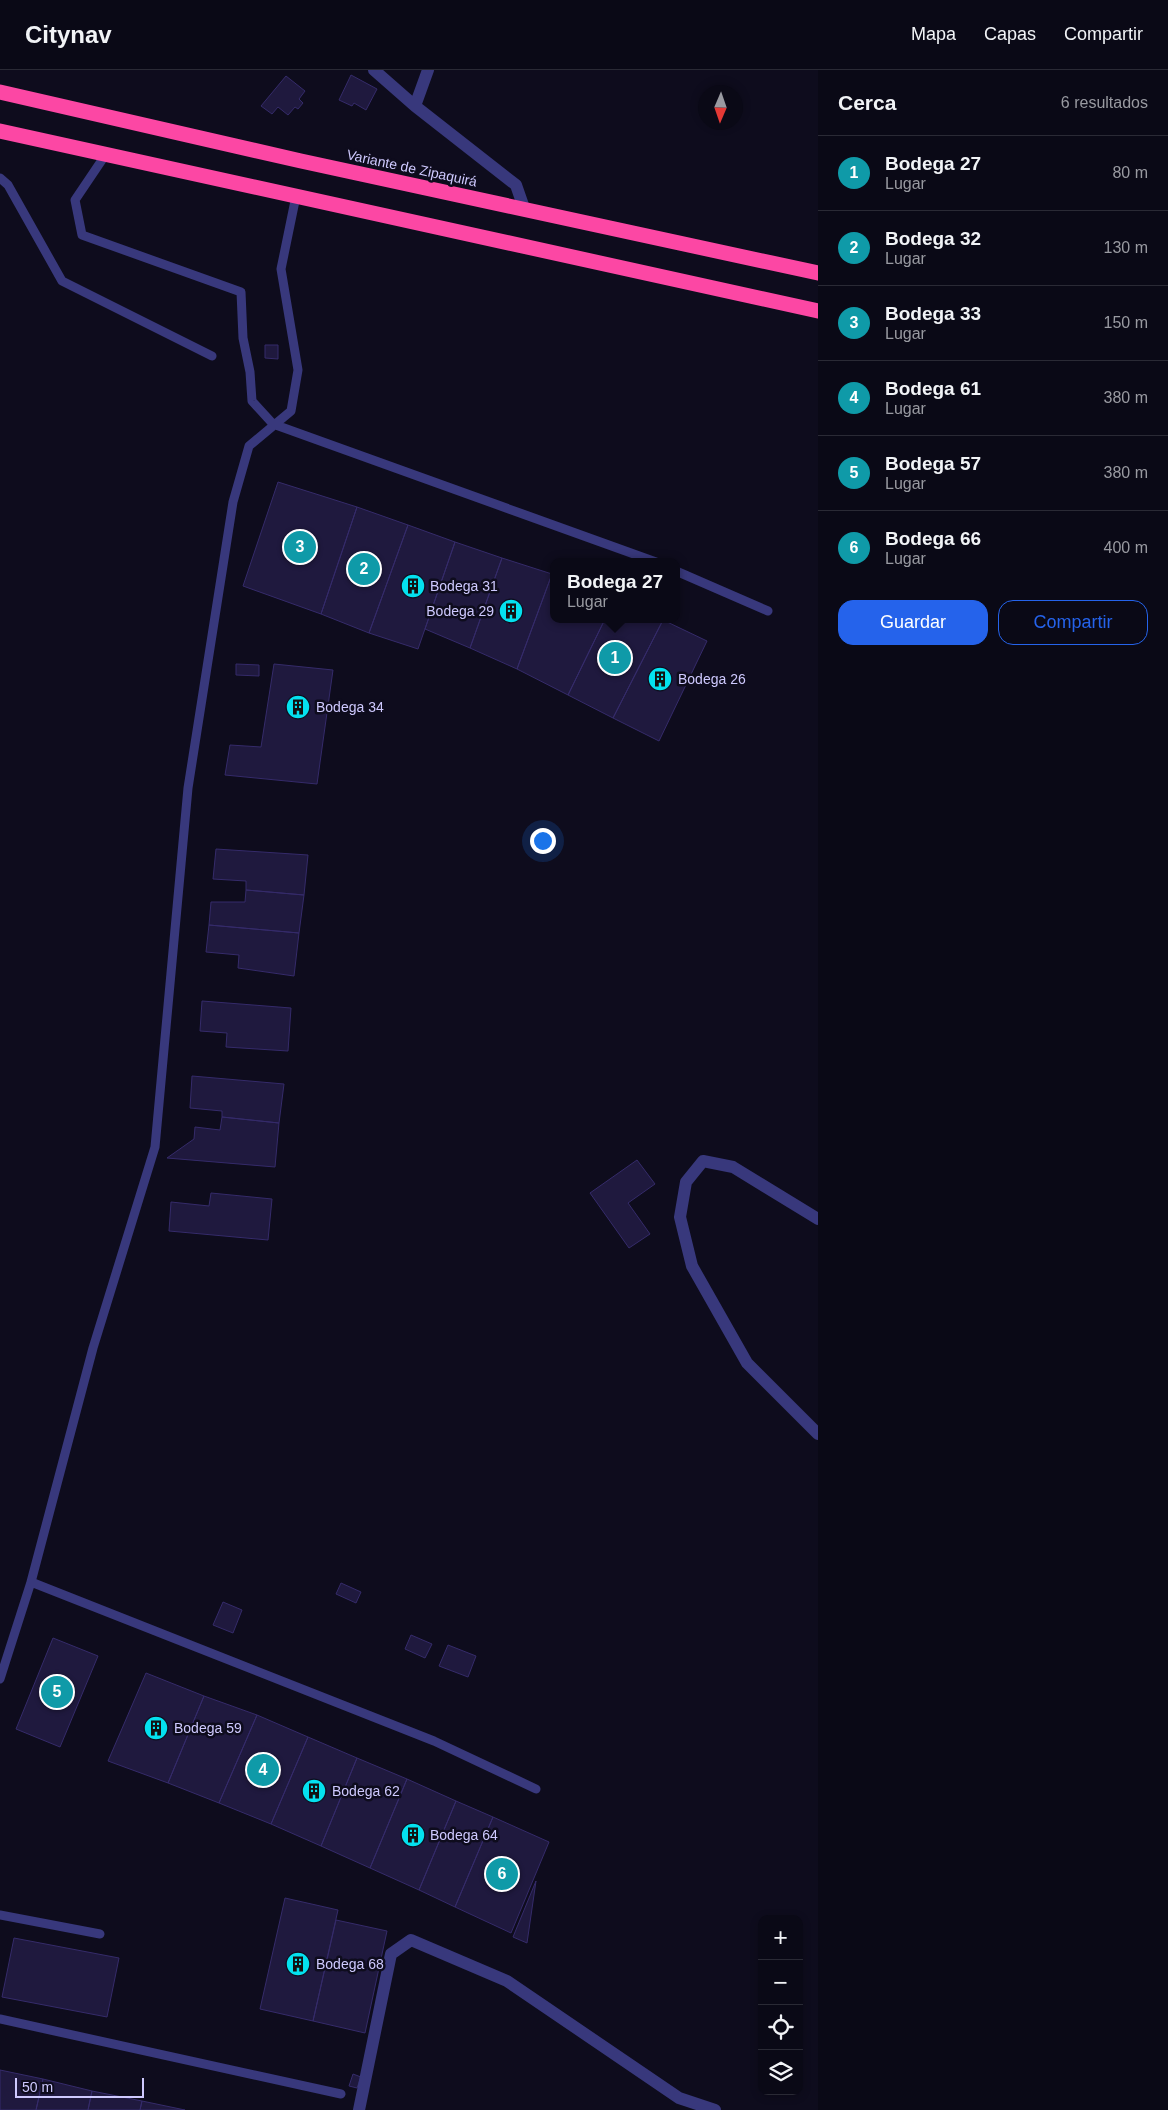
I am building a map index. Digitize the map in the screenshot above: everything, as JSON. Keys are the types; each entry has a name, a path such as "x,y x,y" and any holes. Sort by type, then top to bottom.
{"highway":[{"name":"Variante de Zipaquirá","path":"0,92 302,161 818,273"},
{"path":"0,131 818,311"}],"street":[{"path":"374,70 415,106 516,185 524,208"},
{"path":"415,106 428,70"},
{"path":"818,1219 732,1167 703,1161 686,1182 680,1217 692,1266 747,1363 818,1434"},
{"path":"359,2110 392,1954 411,1940 507,1981 679,2098 715,2110"}],"lane":[{"path":"106,154 75,200 82,235 241,292 243,338 250,372 252,401 274,424 645,558"},
{"path":"0,178 8,185 62,281 212,356"},
{"path":"0,1679 31,1582 93,1348 155,1148 188,788 230,522 249,446 291,410 298,370 281,269 296,196"},
{"path":"680,573 768,611"},
{"path":"31,1582 434,1741 536,1789"},
{"path":"0,1915 100,1934"},
{"path":"0,2019 341,2094"}],"building":[{"path":"351,75 377,89 366,110 354,103 352,106 339,100"},
{"path":"286,76 305,91 299,99 303,103 298,109 295,107 288,115 278,107 272,114 261,106"},
{"path":"265,345 278,345 278,359 265,358"},
{"path":"278,482 357,507 321,614 243,586"},
{"path":"357,507 408,525 369,633 321,614"},
{"name":"Bodega 31","path":"408,525 455,542 418,649 369,633"},
{"path":"455,542 502,558 470,648 425,629"},
{"name":"Bodega 29","path":"502,558 550,573 550,579 517,669 470,648"},
{"path":"550,579 550,623 603,623 568,695 517,669"},
{"path":"603,623 661,623 613,718 568,695"},
{"name":"Bodega 26","path":"661,623 669,623 707,641 659,741 613,718"},
{"path":"236,664 259,665 259,676 236,675"},
{"name":"Bodega 34","path":"274,664 333,670 317,784 225,775 230,745 261,747"},
{"path":"216,849 308,855 304,895 246,890 246,881 213,879"},
{"path":"246,890 304,895 299,933 209,925 211,902 245,902"},
{"path":"209,925 299,933 294,976 238,968 239,955 206,952"},
{"path":"202,1001 291,1008 288,1051 226,1047 227,1033 200,1031"},
{"path":"192,1076 284,1084 279,1123 222,1117 222,1111 190,1108"},
{"path":"222,1117 279,1123 275,1167 167,1158 194,1139 195,1127 220,1130"},
{"path":"637,1160 655,1184 628,1203 650,1234 629,1248 590,1193"},
{"path":"211,1193 272,1199 268,1240 169,1231 171,1202 209,1206"},
{"path":"341,1583 361,1592 356,1603 336,1594"},
{"path":"223,1602 242,1610 233,1633 213,1625"},
{"path":"411,1635 432,1644 425,1658 405,1649"},
{"path":"53,1638 98,1656 60,1747 16,1729"},
{"path":"448,1645 476,1656 468,1677 439,1666"},
{"name":"Bodega 59","path":"146,1673 204,1696 168,1783 108,1761"},
{"path":"204,1696 257,1715 219,1803 168,1783"},
{"path":"257,1715 308,1737 271,1824 219,1803"},
{"name":"Bodega 62","path":"308,1737 357,1758 321,1846 271,1824"},
{"path":"357,1758 407,1779 370,1868 321,1846"},
{"name":"Bodega 64","path":"407,1779 456,1801 419,1890 370,1868"},
{"path":"456,1801 493,1817 455,1907 419,1890"},
{"path":"493,1817 549,1842 511,1933 455,1907"},
{"path":"536,1881 527,1943 513,1937"},
{"name":"Bodega 68","path":"285,1898 338,1910 313,2021 260,2009"},
{"path":"336,1920 387,1931 365,2033 313,2021"},
{"path":"14,1938 119,1958 107,2017 2,1997"},
{"path":"0,2070 43,2079 36,2110 0,2110"},
{"path":"353,2074 361,2077 357,2088 349,2086"},
{"path":"43,2079 92,2091 88,2110 36,2110"},
{"path":"92,2091 142,2101 140,2110 88,2110"},
{"path":"142,2101 185,2110 140,2110"}],"place":[{"name":"Bodega 33","path":"300,547"},
{"name":"Bodega 32","path":"364,569"},
{"name":"Bodega 31","path":"413,586"},
{"name":"Bodega 29","path":"511,611"},
{"name":"Bodega 27","path":"615,658"},
{"name":"Bodega 26","path":"660,679"},
{"name":"Bodega 34","path":"298,707"},
{"name":"Bodega 57","path":"57,1692"},
{"name":"Bodega 59","path":"156,1728"},
{"name":"Bodega 61","path":"263,1770"},
{"name":"Bodega 62","path":"314,1791"},
{"name":"Bodega 64","path":"413,1835"},
{"name":"Bodega 66","path":"502,1874"},
{"name":"Bodega 68","path":"298,1964"}]}
